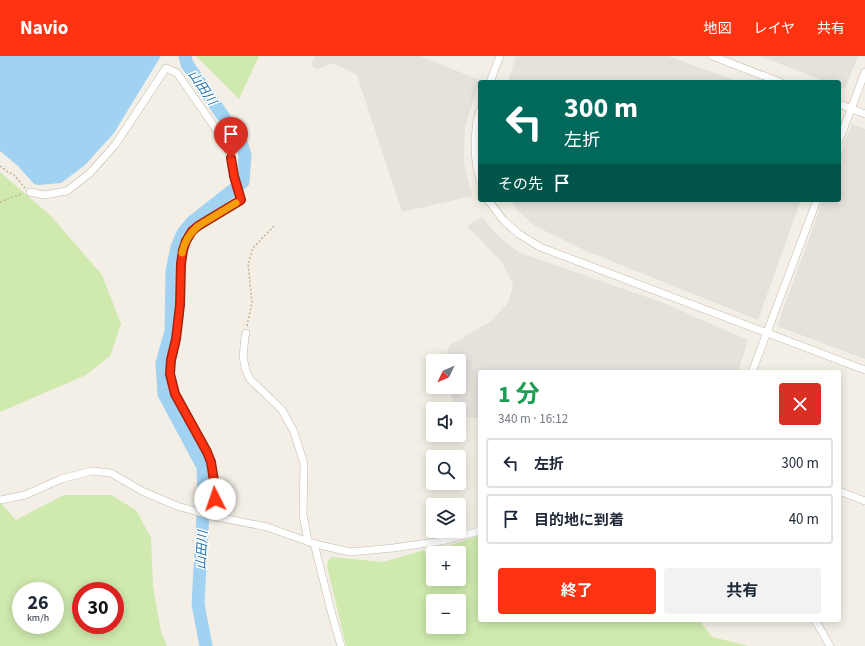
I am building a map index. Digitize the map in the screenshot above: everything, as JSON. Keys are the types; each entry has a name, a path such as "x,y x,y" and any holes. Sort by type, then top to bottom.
{"street":[{"path":"491,80 500,56"},
{"path":"712,56 775,80"},
{"path":"30,192 44,195 67,191 90,173 115,145 166,68 176,73 225,142 231,158 234,176 241,200 198,226 192,231 186,241 181,264 180,305 170,374 175,394 211,462 215,499 212,516"},
{"path":"841,136 865,72"},
{"path":"841,105 865,114"},
{"path":"478,119 475,145 478,171"},
{"path":"489,202 504,221 519,234 540,247 865,370"},
{"path":"753,370 816,202"},
{"path":"246,333 244,337 243,357 246,371 250,379 282,410 294,432 304,464 303,515 341,646"},
{"path":"0,500 25,495 61,479 92,471 111,473 142,491 176,506 212,516 267,527 311,542 350,552 442,541 478,531"},
{"path":"841,492 865,501"},
{"path":"816,622 830,646"}],"path":[{"path":"0,166 14,175 30,192 0,202"},
{"path":"246,333 252,302 248,264 253,248 274,226"}],"shaded area":[{"path":"315,56 420,56 480,80 478,80 478,86 465,127 464,162 472,196 402,212 357,75 333,63 317,69 311,65"},
{"path":"516,56 668,56 734,80 509,80"},
{"path":"760,56 858,56 845,89 841,88 841,80 821,80"},
{"path":"852,124 865,129 865,359 777,326 822,202 841,202 841,153"},
{"path":"512,202 800,202 758,320 584,250 535,226 517,210"},
{"path":"482,217 496,234 518,252 661,302 748,340 739,370 478,370 478,418 466,417 466,402 454,402 450,394 466,394 466,354 447,354 450,345 490,322 508,303 513,285 501,261 467,226"}],"green space":[{"path":"196,56 259,56 239,99"},
{"path":"0,172 51,216 102,275 121,324 110,356 86,375 0,412"},
{"path":"64,495 111,495 136,510 151,538 153,586 161,632 167,646 0,646 0,502 16,520"},
{"path":"478,536 478,622 701,622 712,637 749,646 346,646 327,566 328,561 332,557 383,562 424,550 426,553 426,586 466,586 466,546 449,546"}],"water":[{"path":"0,56 161,56 114,133 85,165 61,183 39,185 34,184 18,166 0,151"}],"waterway":[{"name":"山田川","path":"185,56 187,64 241,142 245,155 243,182 192,222 183,233 177,247 172,272 171,331 162,363 164,394 203,467 204,494 198,604 206,646"}],"slow traffic":[{"path":"182,253 186,241 192,231 236,203"}],"route":[{"path":"215,499 211,462 175,394 170,374 180,305 181,264 183,250 192,231 241,200 234,176 231,158"}]}
